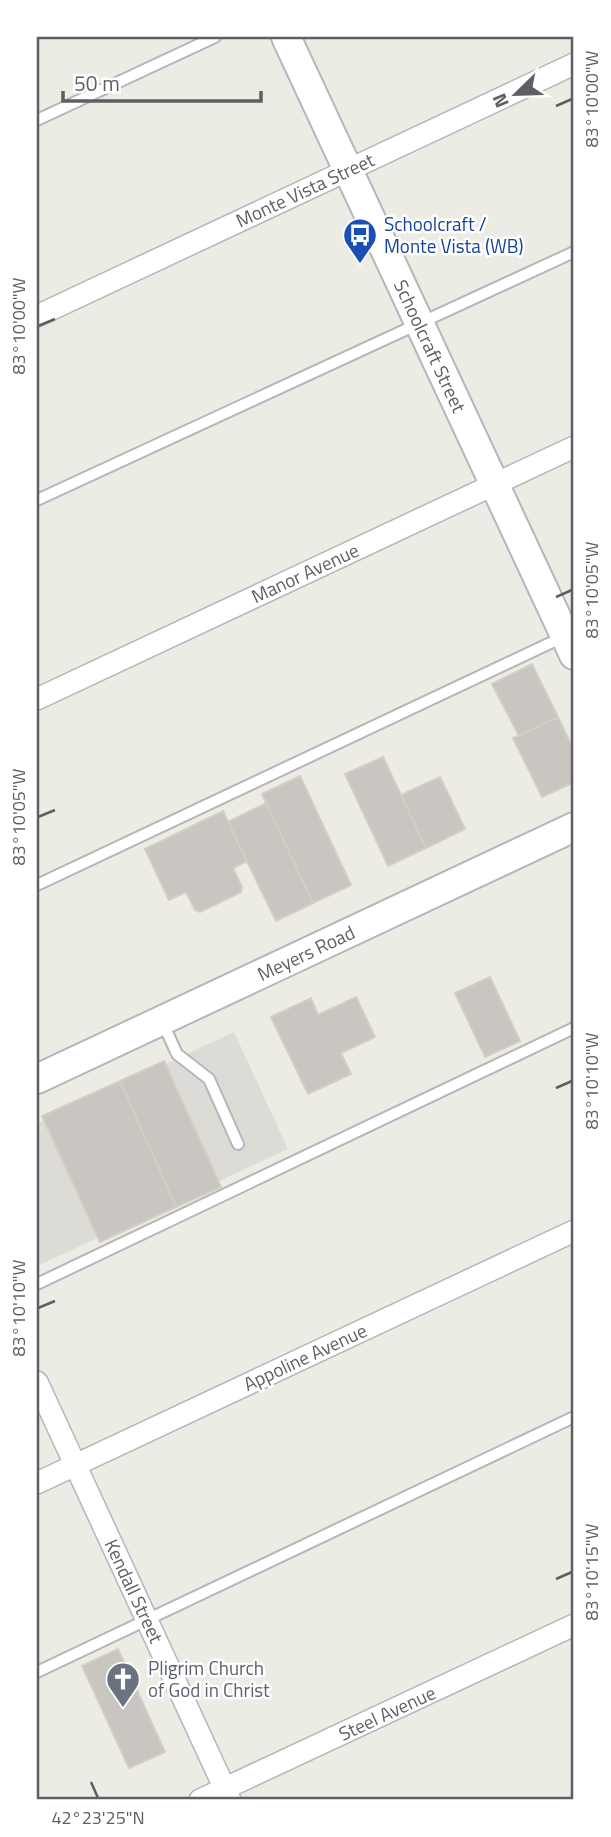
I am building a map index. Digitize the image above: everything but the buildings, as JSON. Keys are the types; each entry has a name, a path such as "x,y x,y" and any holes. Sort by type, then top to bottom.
{"street":[{"name":"Schoolcraft Street","path":"285,37 494,484 571,641"},
{"name":"Monte Vista Street","path":"37,316 574,64"},
{"name":"Manor Avenue","path":"37,699 574,447"},
{"name":"Meyers Road","path":"37,1079 574,827"},
{"name":"Appoline Avenue","path":"37,1483 574,1231"},
{"name":"Kendall Street","path":"37,1382 228,1794"},
{"name":"Steel Avenue","path":"200,1800 228,1794 574,1625"}],"lane":[{"path":"37,120 215,37"},
{"path":"37,500 574,252"},
{"path":"37,885 571,641"},
{"path":"162,1021 177,1054 209,1079 238,1144"},
{"path":"37,1284 574,1028"},
{"path":"37,1672 574,1417"}],"shaded area":[{"path":"234,1032 288,1149 37,1266 37,1124"}],"place":[{"name":"Schoolcraft / Monte Vista (WB)","path":"360,265"},
{"name":"Pligrim Church of God in Christ","path":"123,1709"}]}
